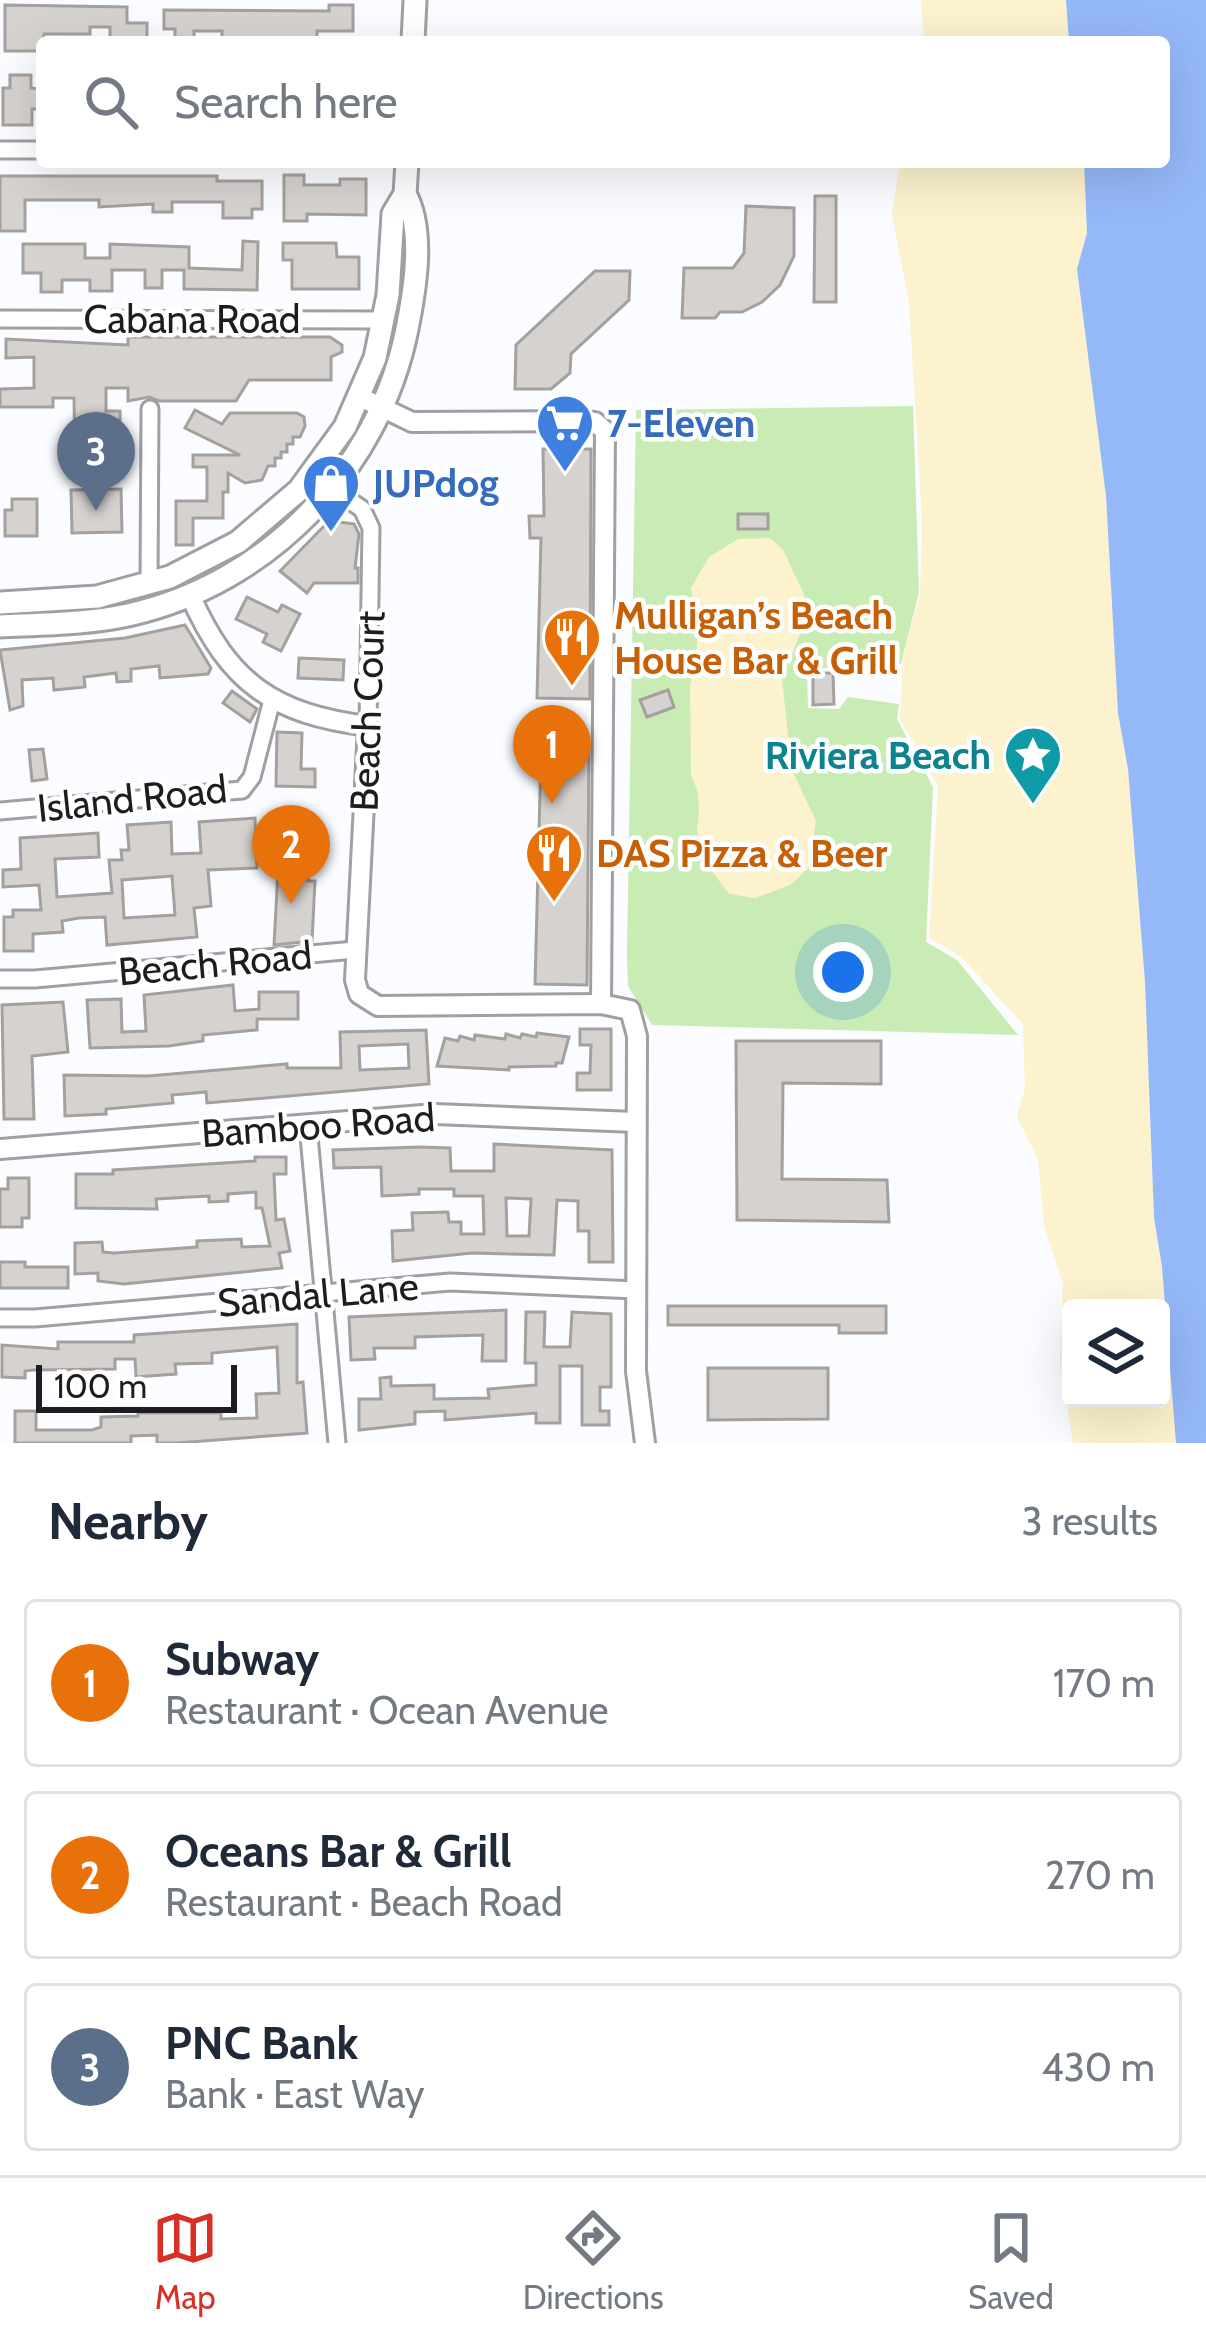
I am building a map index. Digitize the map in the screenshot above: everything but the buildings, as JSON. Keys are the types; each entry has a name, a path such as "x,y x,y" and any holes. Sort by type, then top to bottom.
{"main road":[{"path":"413,36 415,0"},
{"path":"190,596 191,578 280,509 319,468 360,397 385,320 393,214 405,194 407,168"},
{"path":"0,626 130,615 190,596 270,548 333,489 357,455 396,370 411,299 416,213 405,194"},
{"path":"0,603 97,597 149,585 215,556"},
{"path":"130,615 145,599 149,585"}],"street":[{"path":"0,150 36,149"},
{"name":"Cabana Road","path":"0,320 385,320"},
{"path":"360,397 412,422 595,422 608,439 601,1004 630,1010 637,1046 636,1371 645,1443"},
{"path":"149,585 150,409"},
{"name":"Beach Court","path":"333,489 362,509 373,545 355,950"},
{"path":"190,596 225,660 272,700 314,718 368,726"},
{"name":"Island Road","path":"0,812 242,790 252,777 272,700"},
{"name":"Beach Road","path":"0,979 355,950 356,987 364,999 378,1006 601,1004"},
{"name":"Bamboo Road","path":"0,1149 435,1114 637,1123"},
{"path":"308,1125 337,1443"},
{"name":"Sandal Lane","path":"0,1318 450,1282 636,1290"}],"green space":[{"path":"913,406 919,592 901,664 807,669 808,708 839,709 848,697 899,704 897,719 933,787 926,942 957,960 1018,1035 652,1025 628,986 627,954 636,410"}],"sand":[{"path":"921,0 1066,0 1069,36 924,36"},
{"name":"Riviera Beach","path":"899,168 1084,168 1087,233 1077,269 1106,496 1118,713 1128,769 1145,982 1154,1218 1165,1299 1062,1299 1063,1284 1044,1225 1038,1159 1017,1117 1025,1088 1023,1024 960,956 929,938 938,786 900,719 903,656 920,594 922,520 909,303 892,214"},
{"path":"770,538 783,550 804,594 802,629 782,679 792,770 816,821 808,869 790,885 755,898 729,894 702,858 698,792 691,775 690,684 697,664 697,630 691,588 709,557 738,539"},
{"name":"Riviera Beach","path":"1170,1368 1176,1443 1073,1443 1067,1407 1170,1407"}],"water":[{"path":"1066,0 1206,0 1206,1443 1176,1443 1170,1299 1165,1299 1154,1218 1145,982 1128,769 1118,713 1106,496 1077,269 1087,233 1084,168 1170,168 1170,36 1069,36"}],"place":[{"name":"7-Eleven","path":"565,474"},
{"name":"PNC Bank","path":"96,511"},
{"name":"JUPdog","path":"331,534"},
{"name":"Mulligan’s Beach House Bar & Grill","path":"572,688"},
{"name":"Subway","path":"552,804"},
{"name":"Riviera Beach","path":"1033,806"},
{"name":"Oceans Bar & Grill","path":"291,904"},
{"name":"DAS Pizza & Beer","path":"554,904"}]}
